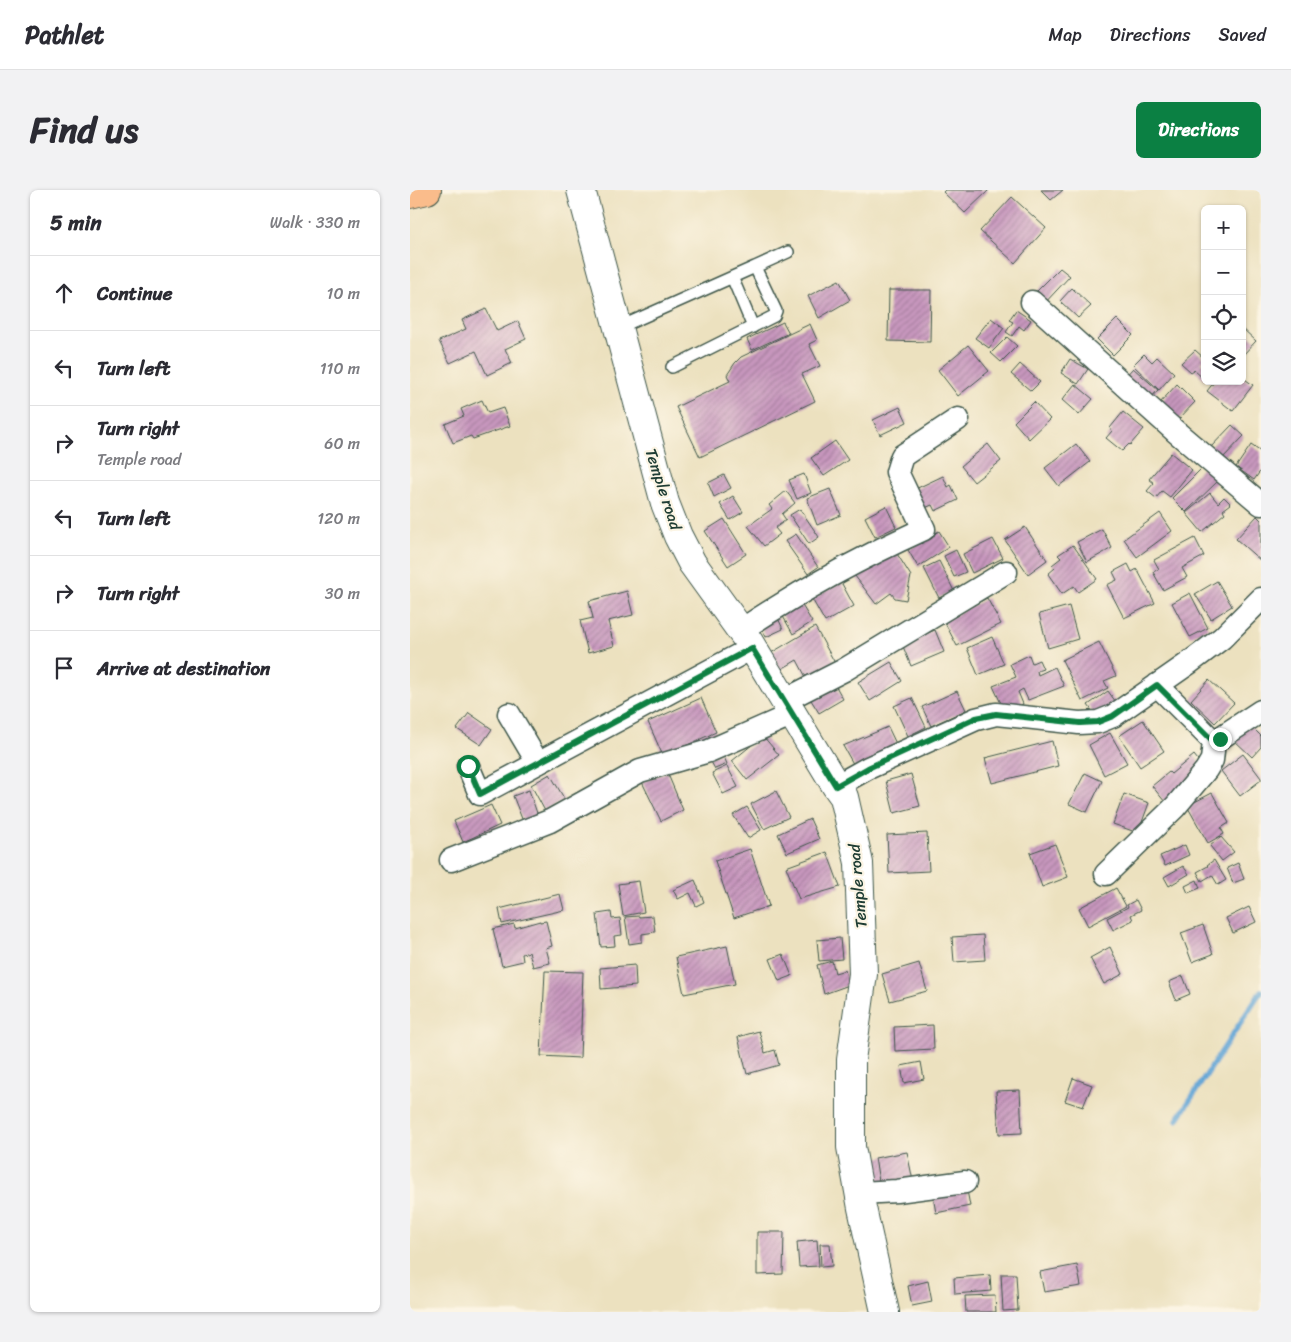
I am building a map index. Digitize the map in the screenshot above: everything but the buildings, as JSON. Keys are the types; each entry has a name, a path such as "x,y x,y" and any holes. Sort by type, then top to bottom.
{"highway":[{"path":"410,194 427,190"}],"street":[{"name":"Temple road","path":"581,190 665,503 678,536 692,563 746,639 844,797 859,863 863,974 852,1060 851,1147 885,1312"},
{"path":"1032,302 1175,431 1261,504"},
{"path":"468,766 480,794 538,763 746,639 769,612 872,553 924,529 897,472 902,456 958,419"},
{"path":"451,860 550,821 640,771 709,751 789,707 844,670 1006,572"},
{"path":"836,786 868,768 976,718 996,714 1080,723 1098,722 1113,716 1222,638 1261,599"},
{"path":"1157,685 1214,742"},
{"path":"1214,742 1261,711"},
{"path":"509,714 538,763"},
{"path":"1106,874 1175,807 1206,770 1212,760 1214,742"},
{"path":"860,1193 897,1191 965,1182"}],"lane":[{"path":"618,328 788,252"},
{"path":"672,367 774,316 776,312 755,267"},
{"path":"732,278 753,327"}],"waterway":[{"path":"1177,1120 1261,991"}],"route":[{"path":"468,766 480,794 752,648 836,786 868,768 976,718 996,714 1041,720 1080,723 1098,722 1113,716 1157,685 1214,742 1220,739"}]}
